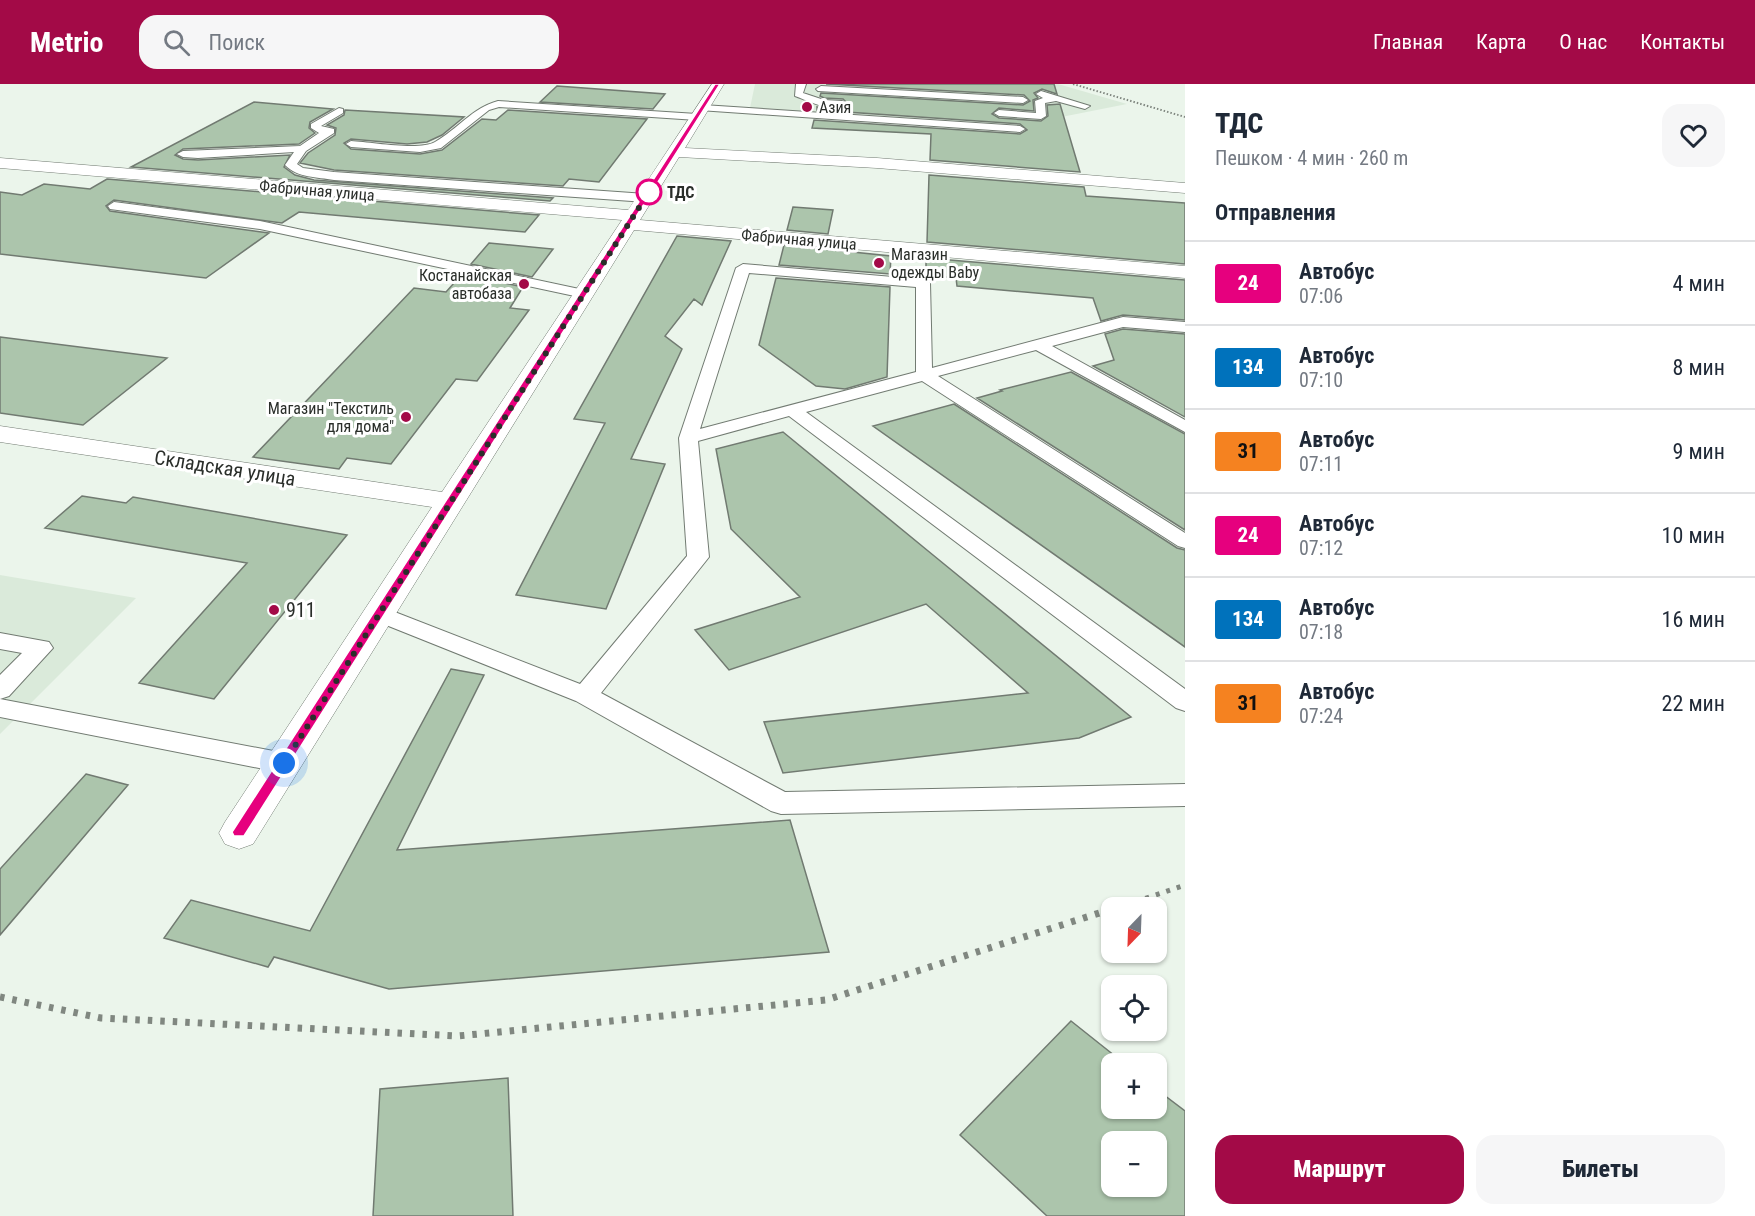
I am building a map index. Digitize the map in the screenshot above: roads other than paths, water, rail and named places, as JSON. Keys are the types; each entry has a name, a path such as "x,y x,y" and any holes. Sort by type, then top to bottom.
{"street":[{"path":"239,832 718,84"},
{"path":"673,152 947,168 1185,188"},
{"name":"Фабричная улица","path":"0,164 636,213 1185,272"},
{"name":"Складская улица","path":"0,434 451,502"}],"lane":[{"path":"858,105 823,103 798,94 800,86 1040,101 1057,98"},
{"path":"1015,89 1027,89 1085,106"},
{"path":"983,112 1041,116 1040,101"},
{"path":"351,144 420,149 436,146 485,108 498,104 1020,129"},
{"path":"339,111 314,127 330,131 302,148 291,165 300,171 334,176 636,213"},
{"path":"183,154 225,154 282,147 302,148"},
{"path":"114,206 260,225 584,294"},
{"path":"585,695 698,556 688,438 743,268 923,283 924,375"},
{"path":"688,438 1123,322 1185,327"},
{"path":"1037,344 1185,427"},
{"path":"924,375 1185,542"},
{"path":"792,410 1185,702"},
{"path":"379,614 585,695 781,802 1185,795"},
{"path":"0,641 41,648 0,690"},
{"path":"0,708 284,763"}],"railway":[{"path":"1073,84 1185,117"},
{"path":"1150,897 1185,885"},
{"path":"0,997 101,1018 458,1036 826,1000 1101,912"}],"place":[{"name":"Азия","path":"807,107"},
{"name":"ТДС","path":"649,192"},
{"name":"Магазин одежды Baby","path":"879,263"},
{"name":"Костанайская автобаза","path":"524,284"},
{"name":"Магазин \"Текстиль для дома\"","path":"406,417"},
{"name":"911","path":"274,610"}]}
